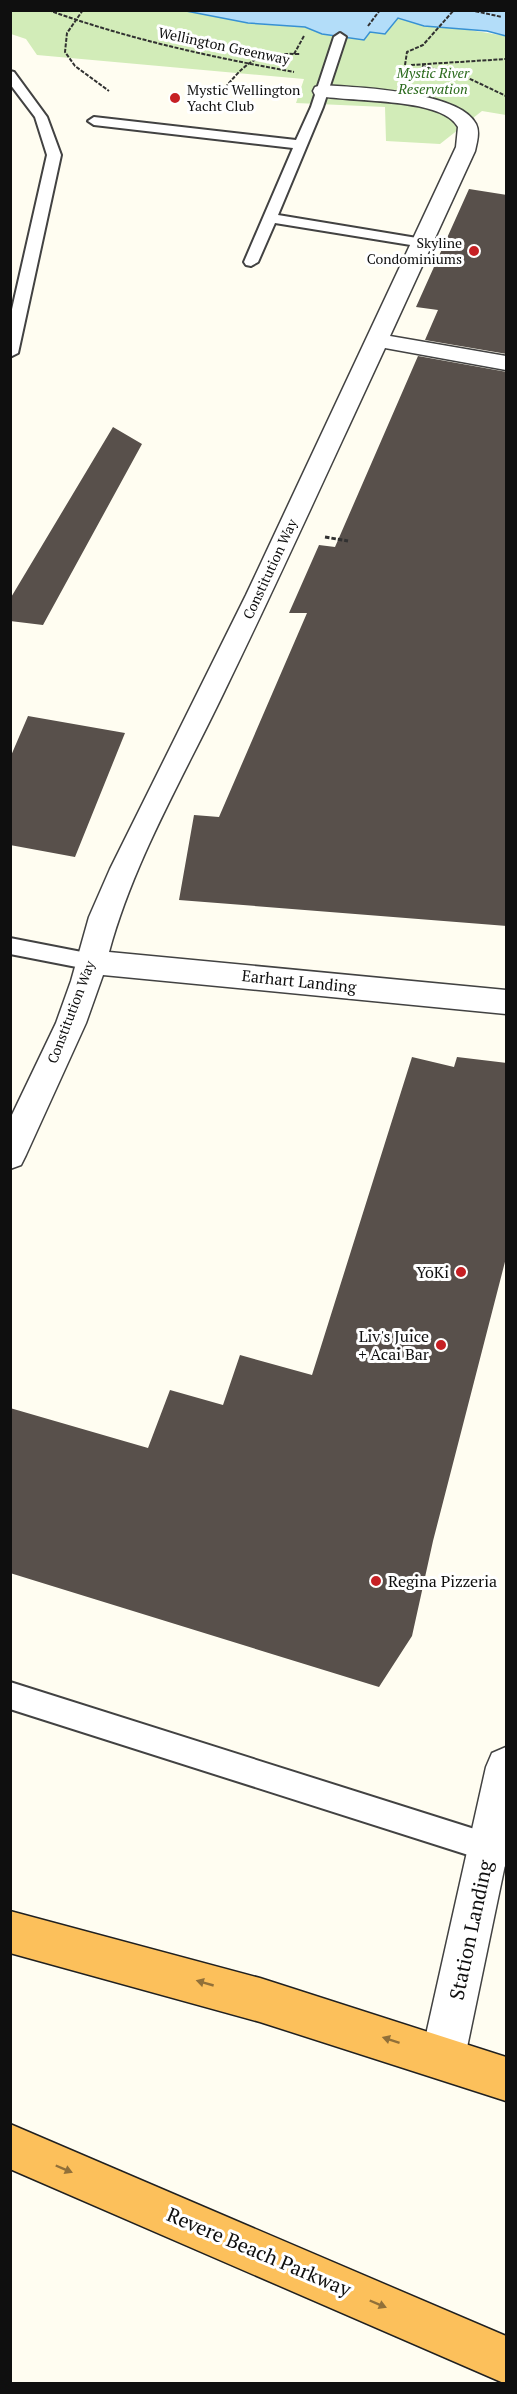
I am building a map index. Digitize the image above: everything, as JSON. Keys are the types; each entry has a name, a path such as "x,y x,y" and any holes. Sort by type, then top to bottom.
{"highway":[{"path":"10,1932 214,1986 507,2079"},
{"name":"Revere Beach Parkway","path":"10,2146 507,2360"}],"street":[{"name":"Constitution Way","path":"10,1155 71,1023 105,917 124,869 259,595 465,152 468,135 465,120 447,110 418,101 325,82"},
{"path":"378,340 507,363"},
{"name":"Earhart Landing","path":"92,962 507,1002"},
{"name":"Station Landing","path":"443,2057 498,1850 507,1767"}],"lane":[{"path":"251,262 301,145 340,37"},
{"path":"10,75 41,117 54,155 10,353"},
{"path":"94,121 301,145"},
{"path":"270,218 423,243"},
{"path":"10,946 92,962"},
{"path":"10,1695 498,1850"}],"path":[{"name":"Wellington Greenway","path":"48,10 74,21 244,64 301,73 325,82"},
{"path":"83,10 74,21 65,40 65,52 75,66 117,98 119,107 111,123"},
{"path":"454,10 423,45 407,52 405,65 507,59"},
{"path":"470,10 502,17"},
{"path":"294,54 299,43"},
{"path":"225,88 244,64 264,55 334,56"},
{"path":"327,537 348,541"}],"green space":[{"name":"Mystic River Reservation","path":"11,10 186,11 248,23 305,27 322,34 370,32 385,34 397,18 506,36 506,115 482,111 440,144 386,141 385,107 296,103 304,79 37,55 26,39 11,34"}],"water":[{"path":"186,11 506,11 506,36 487,31 424,26 398,18 385,34 370,32 364,40 322,34 305,27 248,23"}],"building":[{"name":"Skyline Condominiums","path":"469,189 507,195 507,354 425,340 438,310 416,307"},
{"path":"418,356 507,372 507,926 179,900 194,815 219,817 307,613 289,613 319,545 335,547"},
{"path":"113,427 142,444 43,625 10,621 10,599"},
{"path":"28,716 125,733 75,857 10,845 10,758"},
{"path":"412,1057 454,1067 457,1057 507,1063 507,1254 433,1541 412,1636 379,1687 10,1573 10,1408 148,1448 170,1390 223,1405 240,1355 312,1375"}],"place":[{"name":"Mystic Wellington Yacht Club","path":"175,98"},
{"name":"Skyline Condominiums","path":"474,251"},
{"name":"YōKi","path":"461,1272"},
{"name":"Liv's Juice + Acai Bar","path":"441,1345"},
{"name":"Regina Pizzeria","path":"376,1581"}]}
